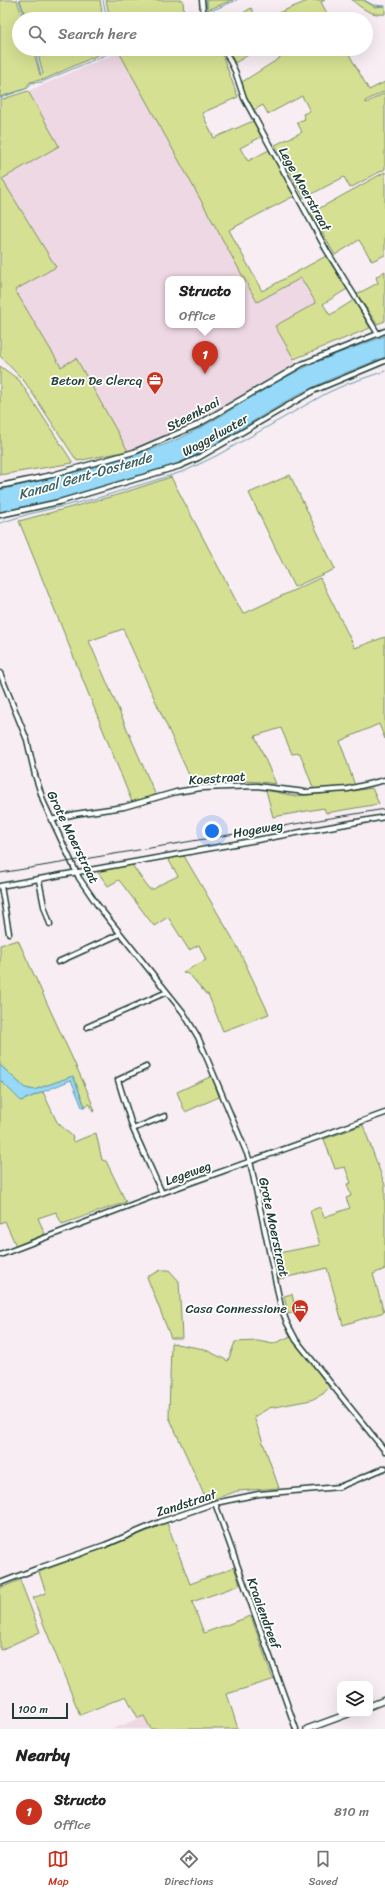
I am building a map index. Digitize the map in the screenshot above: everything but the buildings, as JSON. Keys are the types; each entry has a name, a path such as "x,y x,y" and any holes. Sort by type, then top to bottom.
{"main road":[{"path":"373,1705 385,1700"},
{"path":"307,1729 340,1717"}],"street":[{"path":"202,0 204,12"},
{"name":"Lege Moerstraat","path":"228,56 235,71 244,98 327,250 378,334"},
{"name":"Steenkaai","path":"0,486 52,475 134,452 196,425 302,364 385,331"},
{"name":"Waggelwater","path":"0,515 59,502 180,466 198,458 314,391 385,360"},
{"name":"Grote Moerstraat","path":"0,673 27,740 37,784 52,820 78,873 93,900 187,1017 198,1036 250,1161 281,1307 287,1323 296,1340 385,1451"},
{"name":"Koestraat","path":"52,820 75,814 124,806 176,792 201,788 257,786 305,792 348,789 385,780"},
{"name":"Hogeweg","path":"9,933 0,886 385,817"},
{"path":"40,880 44,906 50,924"},
{"path":"58,962 120,934"},
{"path":"87,1027 167,992"},
{"path":"146,1067 118,1080 133,1129 162,1193"},
{"name":"Legeweg","path":"0,1255 162,1193 385,1113"},
{"path":"133,1129 165,1116"},
{"name":"Zandstraat","path":"0,1583 36,1568 105,1545 160,1522 215,1503 259,1494 339,1487 385,1468"},
{"name":"Kraaiendreef","path":"215,1503 296,1729"}],"shaded area":[{"path":"110,56 121,56 243,276 165,276 165,328 245,328 245,280 257,302 301,278 316,303 275,326 294,359 294,364 189,426 128,451 76,358 61,368 15,290 56,267 2,179 59,146 28,91"},
{"path":"144,1716 151,1729 112,1729 138,1719"}],"green space":[{"path":"0,0 17,0 21,12 12,12 12,56 35,56 40,75 43,74 39,56 96,56 45,79 30,82 25,89 0,97"},
{"path":"20,0 100,0 102,12 24,12"},
{"path":"106,0 183,0 184,12 109,12"},
{"path":"207,0 233,0 205,11 204,7 207,6"},
{"path":"310,0 325,0 321,2 326,12 280,12"},
{"path":"352,0 363,0 375,7 385,6 385,14 373,13 373,12 369,12"},
{"path":"251,8 254,12 245,12"},
{"path":"121,56 223,56 238,97 202,113 214,138 253,121 261,137 240,148 248,161 269,150 294,196 229,230 262,291 326,256 347,289 323,304 330,315 354,300 370,328 294,359 275,326 316,303 301,278 257,302 245,280 245,276 243,276"},
{"path":"232,56 246,56 235,63"},
{"path":"279,56 350,56 369,90 385,82 385,91 365,101 366,103 385,93 385,169 350,188 344,177 304,198 275,145 302,132 297,122 305,119 303,114 310,111 302,96 268,114 263,105 254,110 245,95 242,82 280,58"},
{"path":"28,91 59,146 2,179 56,267 15,290 61,367 76,358 128,451 77,461 25,382 0,356 0,100"},
{"path":"385,172 385,255 372,261 359,240 335,255 311,213"},
{"path":"385,271 385,321 377,324 357,294 378,283 376,277"},
{"path":"0,366 19,380 73,463 0,475"},
{"path":"290,475 335,569 294,587 249,493"},
{"path":"171,477 243,614 320,578 355,648 385,637 385,739 379,724 340,741 355,786 314,790 300,753 292,754 281,728 255,736 276,784 266,782 235,782 194,786 123,629 89,641 156,796 132,802 19,521 117,495"},
{"path":"372,788 379,804 326,813 324,808 273,817 266,790 295,796"},
{"path":"184,856 237,946 269,1014 223,1031 208,994 206,994 190,975 183,972 206,960 199,945 189,950 168,917 154,926 119,880 108,886 97,871 132,865 149,889 154,889 178,876 168,859"},
{"path":"18,940 86,1088 95,1111 93,1112 90,1104 85,1106 73,1076 34,1090 25,1088 0,1065 0,945"},
{"path":"212,1076 219,1097 185,1112 177,1092"},
{"path":"0,1080 21,1101 43,1092 57,1122 73,1137 72,1140 74,1142 96,1133 102,1160 106,1161 126,1202 62,1224 56,1212 38,1218 45,1234 16,1246 5,1221 0,1223"},
{"path":"363,1125 385,1185 385,1269 373,1274 384,1312 343,1325 327,1268 279,1279 273,1254 320,1245 310,1211 320,1207 324,1217 350,1208 346,1198 351,1196 347,1184 351,1183 345,1167 335,1169 324,1139"},
{"path":"161,1270 169,1270 179,1281 182,1338 171,1338 147,1277"},
{"path":"292,1294 296,1312 288,1314 284,1296"},
{"path":"291,1336 329,1387 323,1394 311,1400 269,1408 254,1417 279,1488 237,1491 209,1501 205,1497 169,1417 171,1343 204,1349 228,1361 235,1342 258,1341 273,1344"},
{"path":"167,1523 190,1584 234,1567 240,1585 192,1602 204,1633 251,1616 272,1677 275,1679 227,1694 238,1729 151,1729 144,1716 138,1718 126,1696 80,1715 33,1598 46,1593 39,1572 113,1545"},
{"path":"20,1580 40,1632 0,1650 0,1588"}],"water":[{"name":"Kanaal Gent-Oostende","path":"385,336 385,357 333,378 299,394 195,456 172,466 124,482 74,496 0,513 0,490 107,464 169,443 200,428 301,369"},
{"path":"0,1065 25,1088 34,1090 73,1076 85,1107 82,1107 71,1080 21,1101 0,1080"}],"waterway":[{"path":"19,0 23,12"},
{"path":"103,0 106,12"},
{"path":"206,0 208,11"},
{"path":"208,12 237,0"},
{"path":"364,0 373,5 385,6"},
{"path":"37,56 41,75"},
{"path":"0,98 28,88 31,83 42,82 103,56"},
{"path":"0,523 29,514 98,498 185,471 216,456 327,393 347,384 385,371"}],"railway":[{"path":"0,873 385,809"}],"place":[{"name":"Structo","path":"205,374"},
{"name":"Beton De Clercq","path":"155,395"},
{"name":"Casa Connessione","path":"300,1323"}]}
